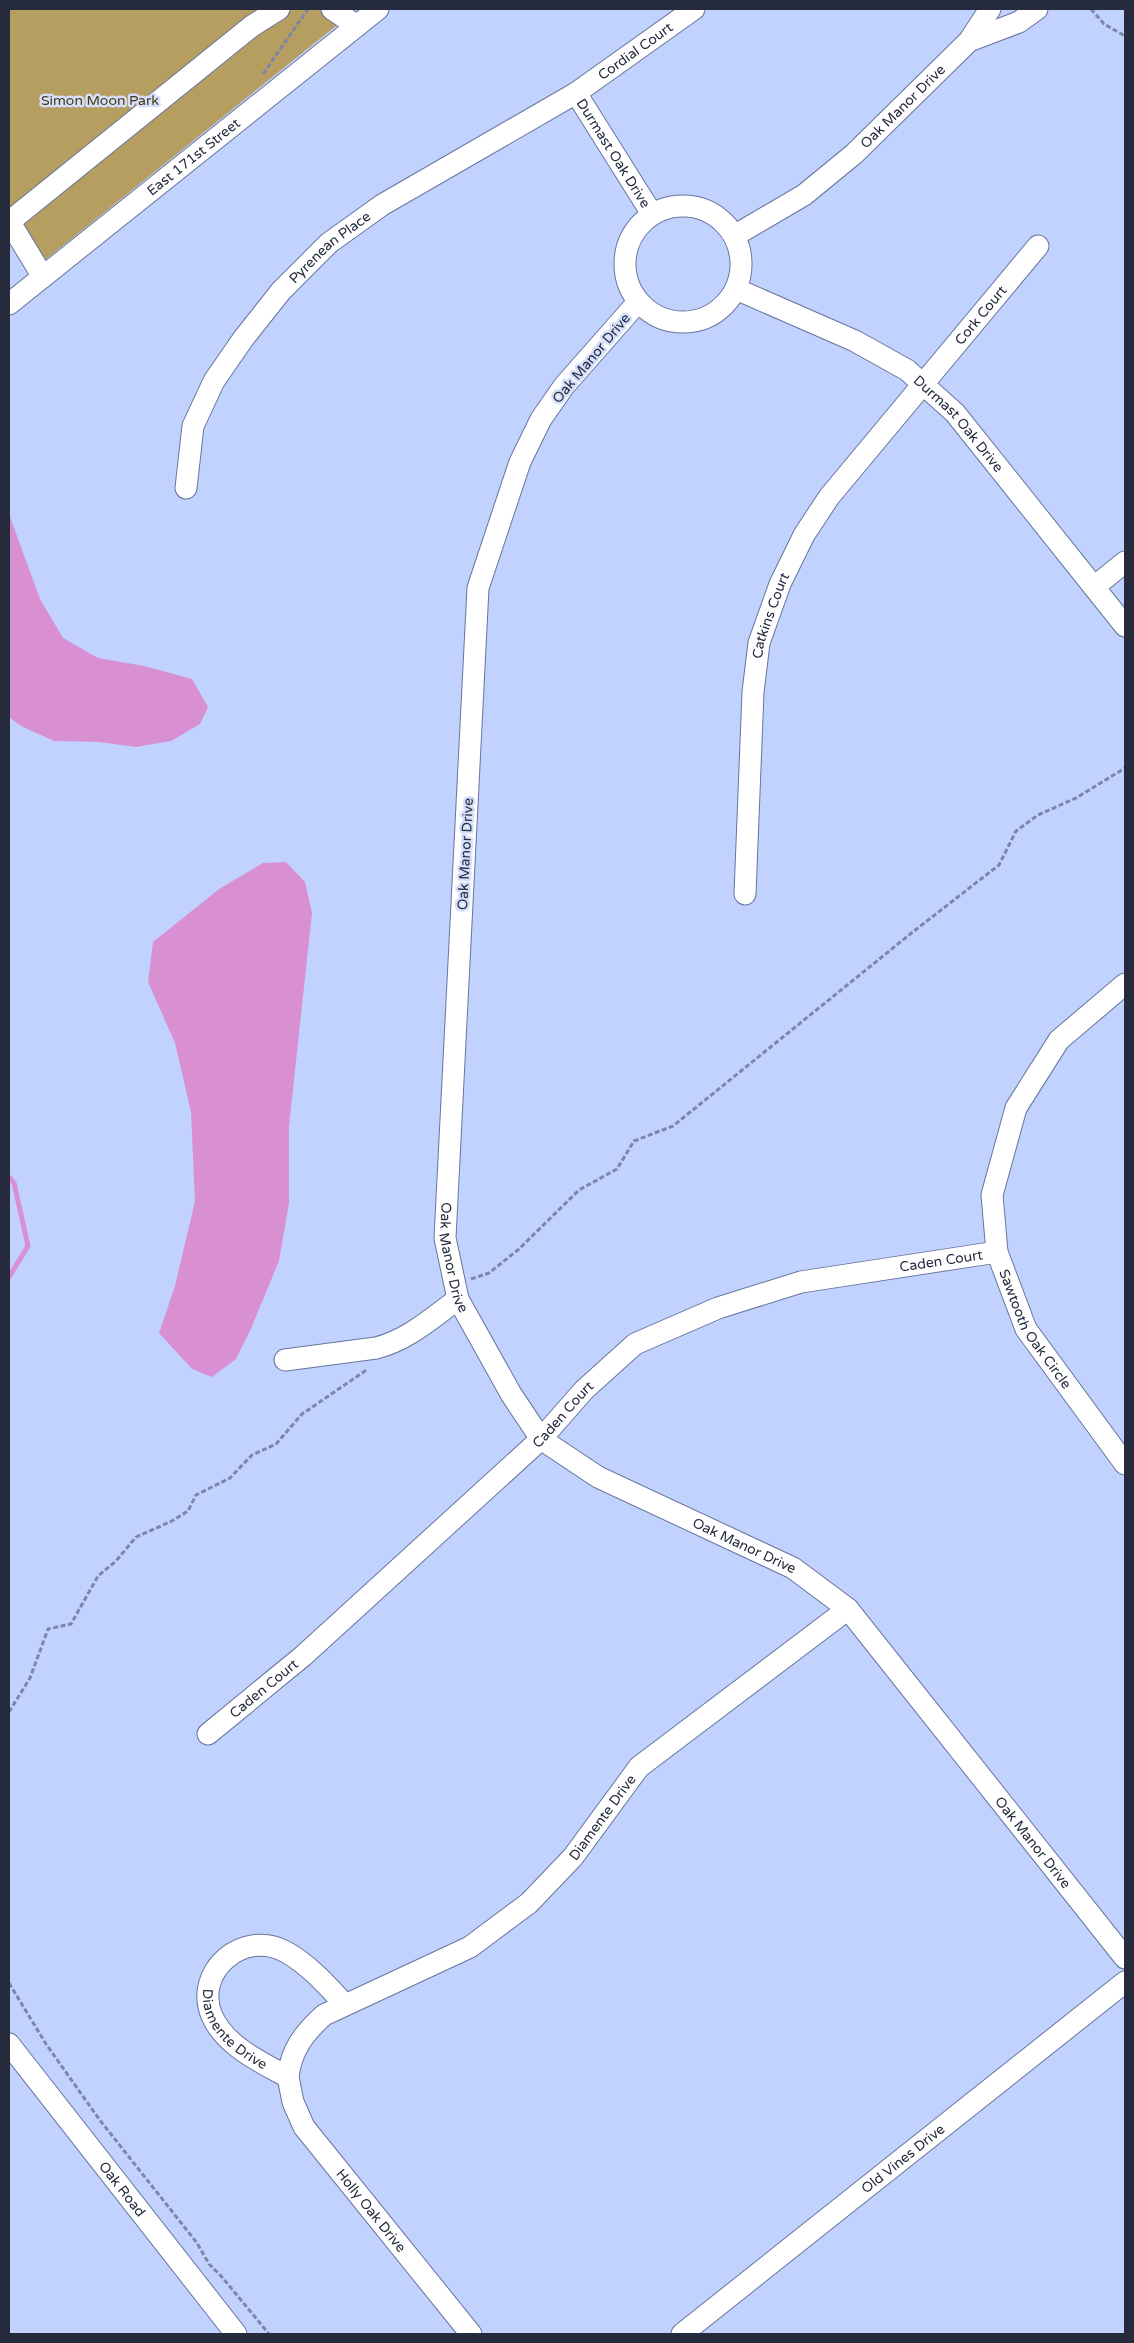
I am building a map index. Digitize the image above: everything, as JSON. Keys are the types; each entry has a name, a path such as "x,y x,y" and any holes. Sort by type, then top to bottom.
{"street":[{"path":"43,277 9,222 252,26 279,9"},
{"path":"332,9 357,26"},
{"name":"East 171st Street","path":"9,304 378,9"},
{"name":"Cordial Court","path":"576,93 694,9"},
{"name":"Oak Manor Drive","path":"734,236 804,195 854,154 970,41 990,9"},
{"name":"Oak Manor Drive","path":"970,41 1019,22 1037,9"},
{"name":"Durmast Oak Drive","path":"576,93 652,214"},
{"name":"Pyrenean Place","path":"186,488 193,426 214,381 243,338 281,291 329,243 382,205 576,93"},
{"path":"676,207 700,208 715,215 728,226 734,236 741,256 741,273 736,289 720,308 699,321 682,323 666,320 651,313 638,302 629,288 625,272 625,255 630,239 639,225 652,214 676,207"},
{"name":"Cork Court","path":"924,384 1038,246"},
{"name":"Durmast Oak Drive","path":"736,289 855,341 907,370 924,384 955,413 1125,626"},
{"name":"Oak Manor Drive","path":"638,302 564,386 541,420 520,462 478,588 445,1238 457,1291 511,1394 541,1439 598,1477 793,1568 848,1610 1125,1958"},
{"name":"Catkins Court","path":"745,894 753,692 759,643 780,584 804,535 829,497 924,384"},
{"path":"1094,587 1125,562"},
{"name":"Sawtooth Oak Circle","path":"1125,984 1059,1040 1016,1108 992,1196 997,1252 1026,1329 1125,1464"},
{"name":"Caden Court","path":"208,1734 302,1656 541,1439 584,1390 635,1344 718,1308 801,1282 997,1252"},
{"path":"285,1360 376,1348 391,1344 407,1336 457,1291"},
{"name":"Diamente Drive","path":"345,2005 322,1981 285,1951 265,1945 247,1947 231,1953 220,1962 208,1986 208,2003 213,2018 222,2032 238,2047 288,2077 290,2059 305,2033 324,2015 470,1947 529,1903 573,1857 639,1767 848,1610"},
{"name":"Old Vines Drive","path":"682,2334 1125,1982"},
{"name":"Oak Road","path":"9,2044 236,2334"},
{"name":"Holly Oak Drive","path":"288,2077 293,2102 304,2127 471,2334"}],"path":[{"path":"263,75 308,9"},
{"path":"1091,9 1104,24 1125,36"},
{"path":"457,1291 489,1273 519,1249 579,1190 617,1169 634,1141 673,1126 914,930 999,865 1011,839 1021,827 1038,814 1076,798 1125,768"},
{"path":"9,1712 30,1678 48,1630 71,1624 98,1576 116,1561 136,1537 172,1522 188,1511 196,1495 230,1478 252,1455 276,1444 302,1414 376,1364"},
{"path":"9,1983 46,2044 99,2119 197,2243 209,2264 270,2334"}],"green space":[{"name":"Simon Moon Park","path":"9,9 357,9 40,264 9,224"}],"shaded area":[{"path":"9,514 40,599 63,638 98,658 144,666 192,679 208,707 200,724 171,741 136,747 99,742 54,741 21,726 9,717"},
{"path":"286,862 305,882 312,913 289,1126 289,1203 279,1261 250,1331 236,1359 212,1377 192,1369 159,1333 175,1286 195,1201 191,1112 175,1043 148,982 153,942 219,889 263,863"}],"waterway":[{"path":"9,1177 14,1183 28,1246 9,1277"}]}
